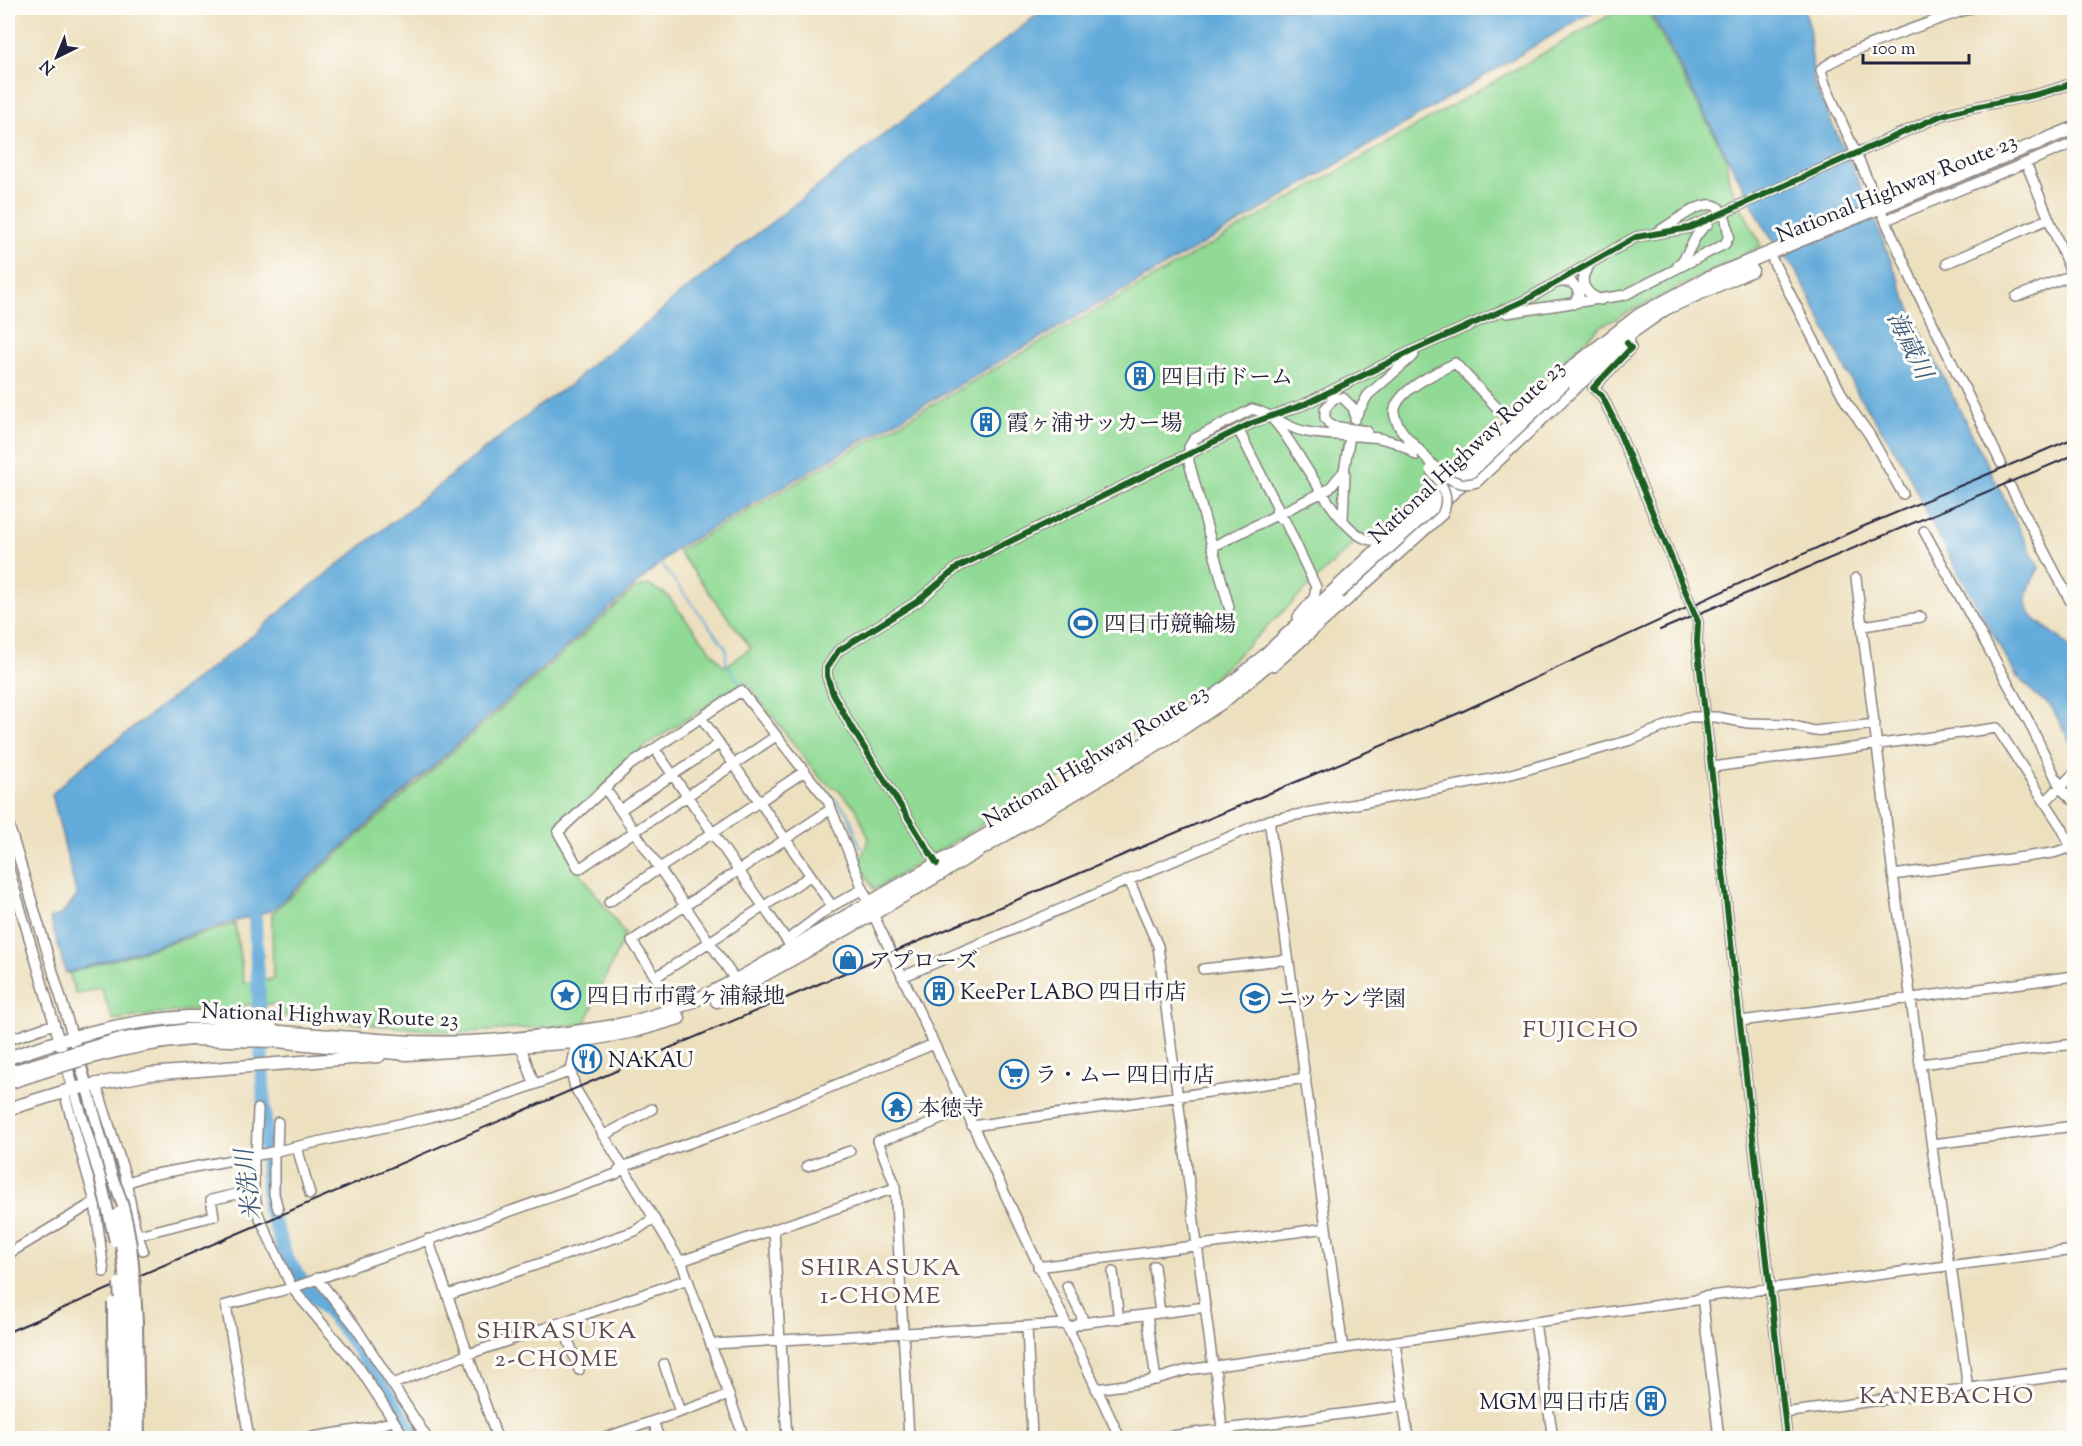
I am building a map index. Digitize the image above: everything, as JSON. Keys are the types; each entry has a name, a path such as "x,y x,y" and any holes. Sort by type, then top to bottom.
{"highway":[{"name":"National Highway Route 23","path":"1881,214 2074,128"},
{"name":"National Highway Route 23","path":"8,1073 117,1040 248,1029 458,1041 577,1037 677,1010 736,981 789,944 871,908 937,864 1192,713 1264,655 1601,343 1639,315 1675,294 1774,257 2074,136"},
{"name":"National Highway Route 23","path":"277,1031 407,1054 521,1047 657,1025 701,1008 1174,734 1223,702 1272,661 1602,353 1644,322 1774,257"},
{"path":"8,1058 59,1040 128,1025 188,1017 248,1029"},
{"name":"National Highway Route 23","path":"8,1083 102,1052 190,1034"},
{"path":"8,1109 92,1084 158,1073 407,1054"}],"main road":[{"path":"73,1038 92,1084 107,1179 139,1438"},
{"path":"59,1040 69,1090 107,1179 125,1323 127,1417 131,1438"},
{"path":"115,1438 125,1323"},
{"path":"123,1438 127,1417"}],"street":[{"path":"1971,8 1873,44 1823,67 1825,84 1881,214 2001,463"},
{"path":"1675,268 1686,257 1699,231 1856,154 1956,111 2036,97 2074,82"},
{"path":"1881,214 2026,163 2074,143"},
{"path":"2016,297 2074,276 2026,163"},
{"path":"1655,234 1705,203 1711,203 1719,208"},
{"path":"937,864 833,694 827,676 830,660 846,645 918,601 958,567 1238,429 1305,404 1490,316 1560,282 1636,237 1680,231 1728,215"},
{"path":"1490,316 1601,300 1630,293 1725,244 1730,236 1728,215"},
{"path":"1947,262 2049,219"},
{"path":"1774,257 1846,402 1869,434 1903,494"},
{"path":"1591,264 1583,276 1583,287 1588,294 1601,300"},
{"path":"1560,282 1571,282 1577,288 1578,295 1573,304"},
{"path":"1455,331 1418,352 1373,389 1360,405 1354,422 1354,409 1343,398 1329,401 1324,409 1327,422 1336,428 1396,435 1457,483 1477,482 1627,343 1655,320 1709,288"},
{"path":"1223,702 1276,664 1437,520 1446,508 1447,501 1442,485 1398,424 1395,407 1403,394 1455,363 1498,410 1508,413 1525,405 1601,343"},
{"path":"1627,343 1631,348 1593,388 1599,393 1696,615 1787,1438"},
{"path":"1229,607 1187,455 1194,439 1248,408 1305,432 1393,441 1418,454"},
{"path":"1268,416 1281,428 1343,520 1360,537 1375,540 1459,474"},
{"path":"1238,429 1277,506 1276,516"},
{"path":"1343,520 1349,442"},
{"path":"1212,548 1323,493 1339,480 1346,464"},
{"path":"2010,486 2074,608"},
{"path":"1264,655 1311,602 1317,591 1285,521 1276,516"},
{"path":"1924,531 2029,722 2062,788 2074,801"},
{"path":"1856,578 1910,999 1968,1389"},
{"path":"1863,626 1921,617"},
{"path":"776,736 579,869 558,832 630,765 741,691 805,771 831,809 862,889 902,977 1119,1438"},
{"path":"902,977 1269,820 1497,778 1631,740 1688,717 1787,724 1814,731 1875,724"},
{"path":"705,723 832,906"},
{"path":"1713,767 1997,728 2073,850 1893,875"},
{"path":"620,810 719,744"},
{"path":"659,755 789,944 832,906 862,889"},
{"path":"609,902 805,771"},
{"path":"2045,802 2062,788 2074,773"},
{"path":"609,794 736,981"},
{"path":"677,1010 632,941 831,809"},
{"path":"1269,820 1343,1349"},
{"path":"8,822 73,1038"},
{"path":"8,866 59,1040"},
{"path":"656,977 810,876"},
{"path":"1129,880 1158,946 1223,1434"},
{"path":"1203,969 1282,960 1289,962"},
{"path":"1741,1021 2074,976"},
{"path":"8,1040 54,1024"},
{"path":"577,1037 571,1071 577,1091 681,1261 744,1438"},
{"path":"249,1438 226,1305 294,1287 616,1174 622,1167 737,1126 934,1044"},
{"path":"1921,1064 2074,1044"},
{"path":"521,1047 534,1083"},
{"path":"8,1254 126,1183 146,1176 275,1152 488,1102 571,1071"},
{"path":"972,1126 1306,1078"},
{"path":"92,1084 126,1183 136,1231 143,1250"},
{"path":"69,1090 95,1202 101,1234 104,1272"},
{"path":"258,1109 254,1190 261,1222 294,1287 346,1350 405,1438"},
{"path":"603,1136 652,1109"},
{"path":"909,1438 895,1188 878,1141 920,1128 964,1109"},
{"path":"278,1122 274,1194 278,1209"},
{"path":"1933,1144 2074,1126"},
{"path":"297,1147 310,1194"},
{"path":"807,1166 850,1151"},
{"path":"681,1261 895,1188"},
{"path":"101,1234 136,1231 214,1216 211,1200 254,1190"},
{"path":"448,1295 635,1231 654,1218"},
{"path":"1038,1267 1326,1228"},
{"path":"774,1229 787,1438"},
{"path":"428,1239 497,1438"},
{"path":"1096,1389 1156,1380 1187,1370 1535,1323 1696,1300 1702,1297 2074,1250"},
{"path":"1154,1266 1160,1313"},
{"path":"1113,1272 1119,1319"},
{"path":"315,1279 355,1326 428,1438"},
{"path":"393,1384 469,1354 688,1279"},
{"path":"1067,1286 1082,1317 1081,1323"},
{"path":"1702,1297 1719,1438"},
{"path":"712,1344 1066,1326 1206,1307"},
{"path":"1147,1316 1156,1380"},
{"path":"562,1323 579,1370"},
{"path":"1535,1323 1552,1438"},
{"path":"1027,1327 1032,1438"},
{"path":"1395,1342 1408,1438"},
{"path":"664,1364 680,1412"},
{"path":"1785,1413 2074,1374"},
{"path":"604,1438 628,1434 653,1421 729,1395"},
{"path":"1155,1438 1223,1434 1404,1406"},
{"path":"306,1438 370,1433 393,1421"},
{"path":"653,1421 659,1438"}],"green space":[{"path":"1622,8 1640,8 1650,15 1726,158 1729,182 1761,246 1601,326 1387,526 1356,541 1210,682 1151,723 874,890 859,863 869,839 856,808 839,791 821,779 745,681 647,745 560,826 574,864 625,934 585,1024 459,1033 283,1016 280,1004 245,1005 241,1011 199,1009 113,1020 101,988 76,994 69,973 235,924 244,983 273,979 272,913 635,589 649,585 667,595 724,667 751,648 678,551"}],"water":[{"path":"1046,8 1598,8 1239,223 677,548 272,910 66,973 50,918 61,915 77,896 52,794 73,774 256,633 296,598 552,396 569,386 592,364 654,318 675,298"},
{"name":"海蔵川","path":"1645,8 1804,8 1809,26 1814,84 1862,189 1914,318 2039,568 2029,588 2027,602 2030,613 2066,644 2074,656 2076,685 2074,749 2051,706 2036,695 2017,675 2017,677 1932,525 1903,462 1859,396 1798,274 1767,232 1651,12"}],"waterway":[{"path":"660,562 726,648 726,664 772,723"},
{"path":"824,788 848,813 861,848"},
{"name":"米洗川","path":"255,919 269,1209 287,1259 306,1287 341,1326 417,1438"}],"railway":[{"path":"8,1332 891,953 1459,713 1862,527 2074,438"},
{"path":"1660,630 2074,455"}],"cycle path":[{"path":"937,864 850,725 833,694 827,668 838,651 918,601 958,567 1252,423 1305,404 1414,350 1526,300 1636,237 1689,228 1940,116 2041,93 2074,82"},
{"path":"1627,343 1631,348 1593,388 1602,396 1614,420 1698,622 1697,643 1787,1438"}],"place":[{"name":"四日市ドーム","path":"1140,376"},
{"name":"霞ヶ浦サッカー場","path":"986,422"},
{"name":"四日市競輪場","path":"1083,623"},
{"name":"アプローズ","path":"848,960"},
{"name":"KeePer LABO 四日市店","path":"939,991"},
{"name":"四日市市霞ヶ浦緑地","path":"566,995"},
{"name":"ニッケン学園","path":"1255,998"},
{"name":"NAKAU","path":"587,1059"},
{"name":"ラ・ムー 四日市店","path":"1014,1074"},
{"name":"本徳寺","path":"897,1107"},
{"name":"MGM 四日市店","path":"1651,1401"}],"district":[{"name":"FUJICHO","path":"1581,1029"},
{"name":"SHIRASUKA 1-CHOME","path":"881,1281"},
{"name":"SHIRASUKA 2-CHOME","path":"557,1344"},
{"name":"KANEBACHO","path":"1947,1395"}]}
